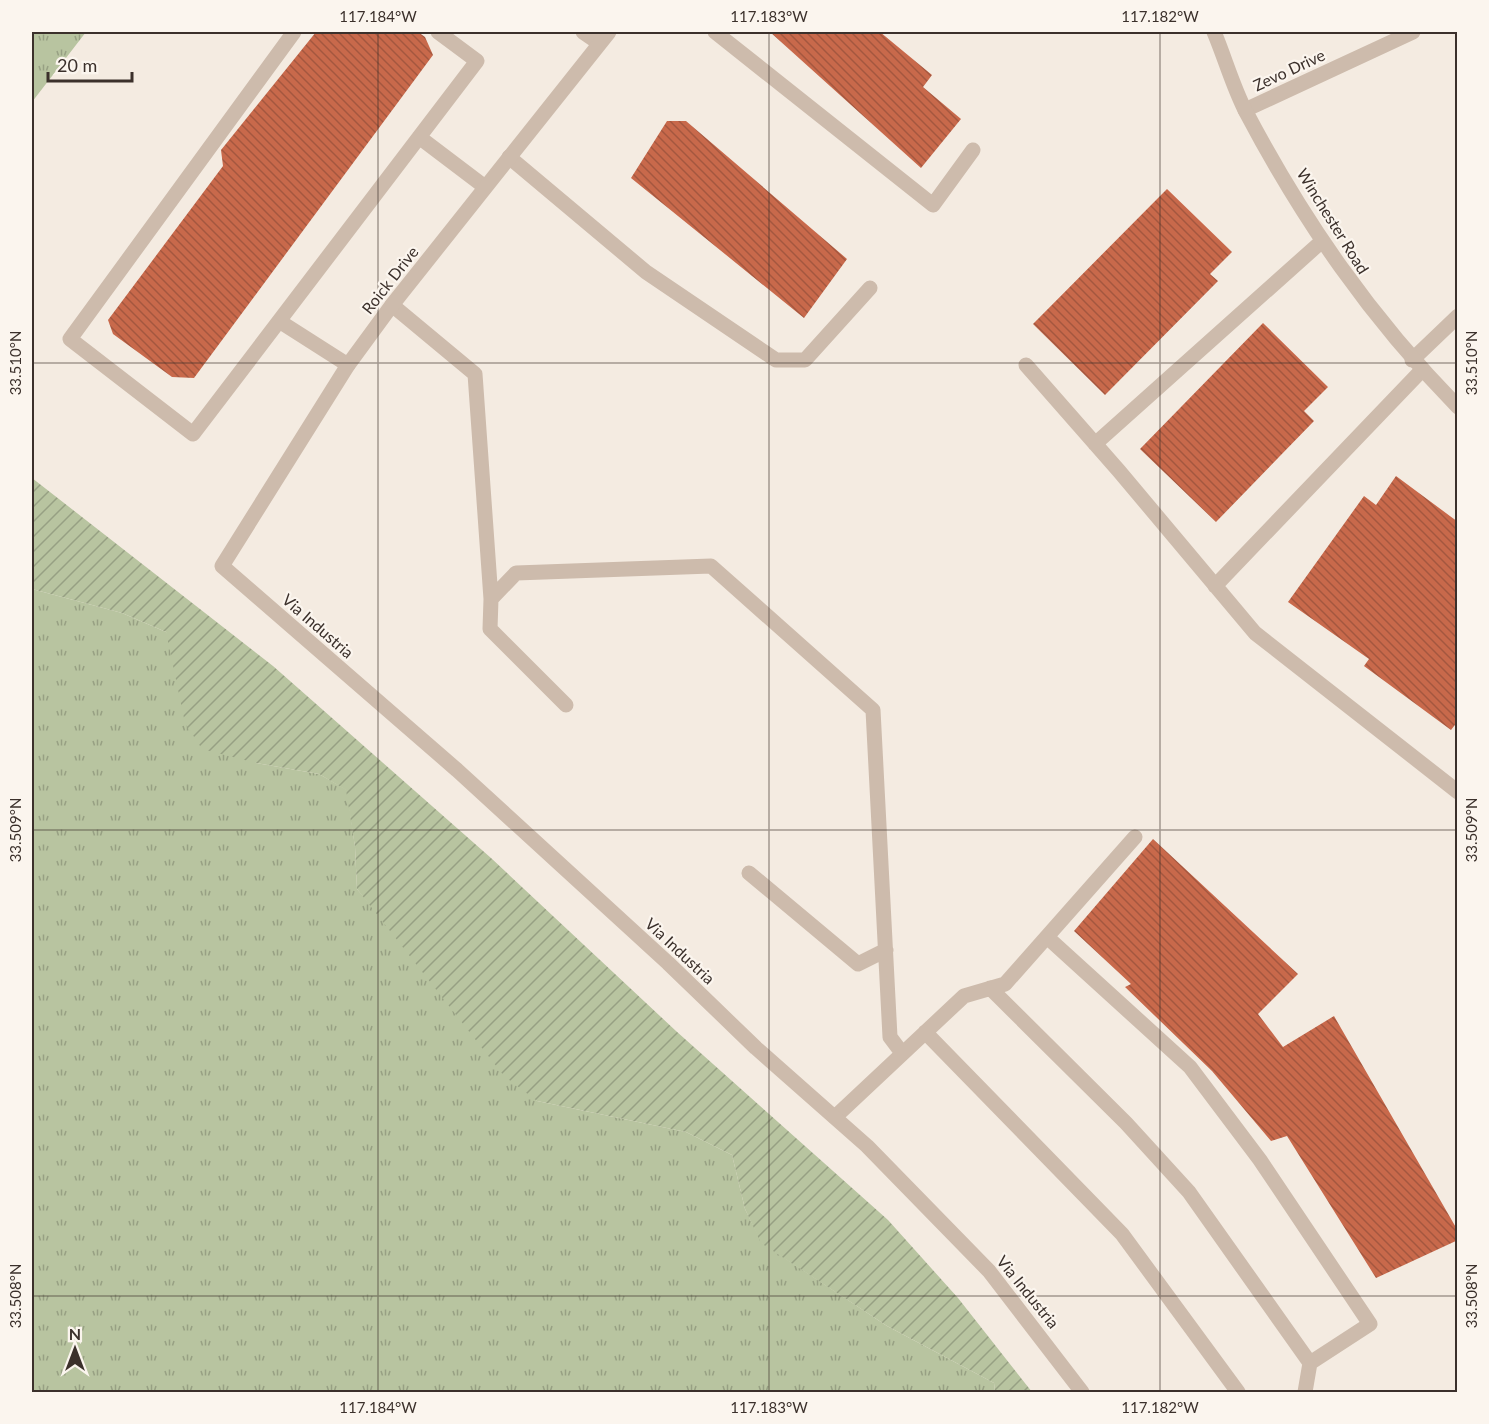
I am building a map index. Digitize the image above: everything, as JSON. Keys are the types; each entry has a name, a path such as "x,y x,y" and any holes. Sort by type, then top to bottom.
{"street":[{"path":"294,32 70,339 193,434 477,61 438,32"},
{"path":"583,32 604,37"},
{"path":"715,32 933,205 973,150"},
{"name":"Winchester Road","path":"1214,32 1245,110 1321,242 1363,300 1417,365 1458,406"},
{"name":"Zevo Drive","path":"1245,110 1413,32"},
{"name":"Roick Drive","path":"222,566 348,365 392,305 604,37"},
{"path":"419,137 485,187"},
{"path":"509,157 646,272 776,360 805,360 870,288"},
{"path":"1095,444 1321,242"},
{"path":"392,305 475,374 492,599 490,629 566,705"},
{"path":"1215,586 1417,365 1458,316"},
{"path":"279,321 348,365"},
{"path":"1026,365 1255,633 1458,792"},
{"name":"Via Industria","path":"222,566 457,770 867,1146 989,1271 1082,1392"},
{"path":"492,599 516,573 711,566 873,710 890,1037 903,1053"},
{"path":"834,1117 964,996 1005,984 1135,837"},
{"path":"748,873 858,964 886,950"},
{"path":"1047,937 1190,1067 1260,1160 1370,1324 1310,1363"},
{"path":"990,988 1126,1123 1189,1192 1310,1363 1305,1392"},
{"path":"925,1032 1122,1234 1238,1392"}],"green space":[{"path":"32,32 86,32 32,102"},
{"path":"32,478 273,666 491,858 676,1031 888,1220 958,1298 1032,1392 995,1392 994,1383 887,1326 761,1243 745,1209 732,1155 686,1132 537,1101 504,1076 357,889 355,847 346,790 319,774 256,763 202,749 185,723 166,632 122,613 32,589"},
{"path":"32,589 122,613 166,632 256,763 319,774 347,790 355,847 357,889 537,1101 686,1132 732,1155 745,1209 762,1243 887,1326 994,1383 995,1392 32,1392"}],"building":[{"path":"316,32 418,32 425,37 433,55 194,378 172,377 113,334 108,320 223,166 221,150"},
{"path":"770,32 880,32 932,75 923,87 961,119 921,168"},
{"path":"667,121 686,121 847,259 804,318 631,178"},
{"path":"1167,189 1232,252 1210,274 1218,281 1105,395 1033,324"},
{"path":"1263,323 1328,387 1304,411 1314,421 1216,522 1140,449"},
{"path":"1396,476 1458,522 1458,721 1451,730 1364,666 1369,659 1288,602 1364,496 1376,505"},
{"path":"1153,839 1298,974 1258,1014 1283,1047 1334,1016 1458,1231 1458,1240 1376,1278 1287,1136 1271,1141 1212,1071 1125,987 1131,984 1074,931"}]}
